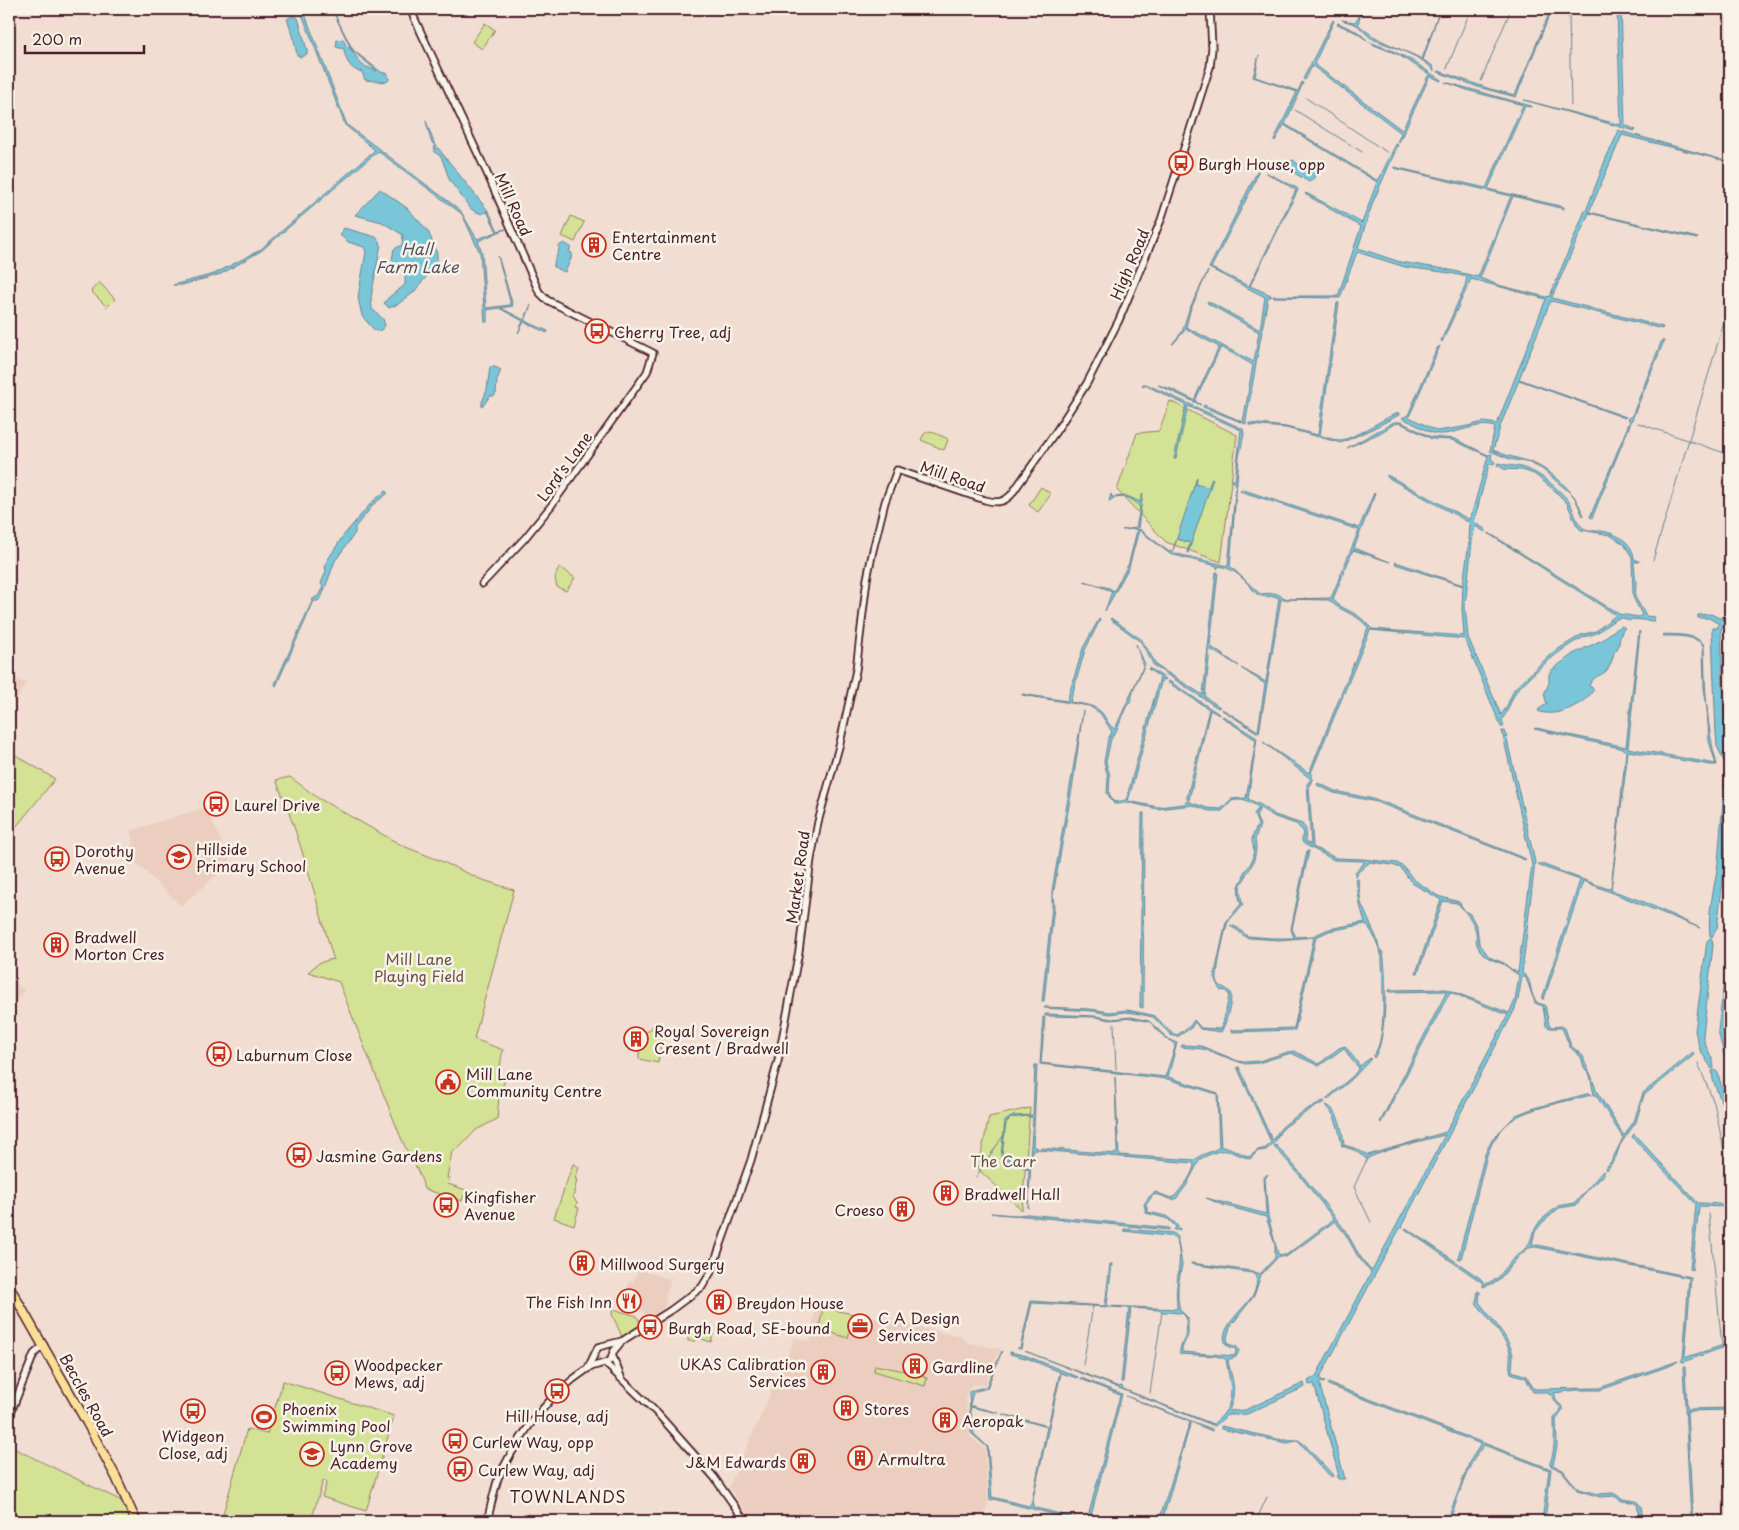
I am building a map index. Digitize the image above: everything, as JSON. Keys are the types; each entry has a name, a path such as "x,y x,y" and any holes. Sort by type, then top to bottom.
{"highway":[{"name":"Beccles Road","path":"9,1286 44,1345 116,1477 136,1521"}],"street":[{"name":"Mill Road","path":"410,9 486,171 539,292 548,300 653,353"},
{"name":"High Road","path":"1002,502 1011,495 1057,430 1087,383 1119,320 1161,220 1201,99 1210,67 1212,48 1210,9"},
{"name":"Lord's Lane","path":"482,584 525,538 551,506 647,372 653,353"},
{"name":"Mill Road","path":"896,470 985,500 1002,502"},
{"name":"Market Road","path":"622,1341 671,1310 706,1282 714,1265 751,1160 778,1061 796,968 810,859 818,822 840,743 856,670 867,579 873,550 885,502 896,470"},
{"path":"487,1521 498,1478 524,1435 556,1395 588,1368 598,1347 622,1341"},
{"path":"588,1368 604,1364 613,1355 622,1341"},
{"path":"9,1418 34,1354 44,1345"},
{"path":"607,1346 624,1381 658,1414 714,1477 745,1521"},
{"path":"594,1356 597,1361 604,1364 618,1378 624,1381"}],"shaded area":[{"path":"9,676 26,683 9,712"},
{"name":"Hillside Primary School","path":"206,807 231,863 181,906 125,852 134,843 130,831"},
{"path":"9,975 24,991 21,997 18,996 10,1017"},
{"path":"639,1269 671,1280 665,1297 667,1298 664,1308 647,1320 644,1312 622,1305 629,1281 634,1282 637,1270"},
{"path":"816,1306 959,1336 970,1343 1001,1349 990,1368 986,1384 972,1385 968,1389 966,1399 970,1436 984,1448 985,1453 988,1502 982,1521 752,1521 729,1487 795,1338 810,1341"}],"green space":[{"path":"485,23 495,30 482,49 472,42"},
{"path":"571,216 584,222 575,242 562,236"},
{"path":"99,282 115,299 107,307 91,291"},
{"path":"1170,401 1237,435 1221,562 1166,542 1117,490 1137,433 1159,431"},
{"path":"930,431 948,440 944,450 921,440 924,434"},
{"path":"1041,487 1051,494 1038,512 1029,505"},
{"path":"560,567 575,578 566,591 557,587 556,584 557,572"},
{"path":"9,751 55,779 16,827 9,822"},
{"name":"Mill Lane Playing Field","path":"290,777 318,798 403,846 480,879 514,890 474,1039 503,1050 498,1078 505,1080 499,1097 497,1119 476,1130 460,1147 452,1151 447,1178 450,1178 448,1184 466,1190 462,1201 424,1189 418,1171 402,1140 339,982 308,972 319,963 332,959 334,961 301,847 276,780"},
{"path":"654,1024 664,1026 658,1063 639,1059 639,1051 633,1039 650,1030"},
{"name":"The Carr","path":"1030,1108 1022,1210 978,1169 989,1117"},
{"path":"573,1164 579,1167 575,1179 577,1180 573,1197 577,1203 576,1207 579,1208 574,1225 554,1218"},
{"path":"823,1308 853,1314 848,1338 819,1329"},
{"path":"613,1309 637,1316 642,1327 623,1339 612,1314"},
{"path":"700,1324 711,1328 713,1334 711,1342 699,1338 695,1341 688,1341 688,1333"},
{"path":"875,1365 923,1375 923,1377 927,1378 925,1386 874,1371"},
{"name":"Lynn Grove Academy","path":"283,1381 394,1416 366,1511 322,1497 327,1482 323,1481 311,1521 221,1521 247,1429 267,1434"},
{"path":"9,1446 124,1502 131,1521 9,1521"}],"water":[{"path":"300,9 303,9 347,125 460,210 477,239 497,232 487,211 482,214 470,208 450,181 441,156 434,152 435,146 431,141 426,121 434,143 489,212 498,231 506,229 478,241 482,253 486,308 511,305 498,256 513,306 501,308 524,320 531,305 525,321 548,331 547,333 524,322 518,333 523,321 499,308 487,310 487,322 485,322 480,253 462,214 378,151 261,251 221,274 182,285 173,285 214,274 260,250 375,150 345,125"},
{"path":"332,9 353,50 381,72 388,74 389,80 386,82 365,80 362,72 355,70 349,64 344,49 336,47 337,40 343,39 346,46 350,48 362,65 377,71 354,52 350,47"},
{"path":"1440,9 1423,60 1433,66 1434,71 1415,56 1375,40 1357,25 1342,20 1354,22 1361,13 1358,24 1364,30 1422,59"},
{"path":"1551,9 1516,97 1478,87 1438,72 1515,95"},
{"path":"1617,9 1621,9 1625,125 1635,131 1524,100 1621,125"},
{"path":"292,16 298,18 307,50 307,54 301,57 297,55 287,19"},
{"path":"1333,20 1314,64 1402,130 1429,74 1397,54 1370,42 1411,60 1441,80 1430,76 1399,142 1397,142 1401,134 1400,132 1314,67 1312,66 1305,80 1303,79"},
{"path":"1337,24 1358,32 1367,40 1355,32"},
{"path":"1259,55 1255,77 1298,91 1303,83 1285,124 1378,181 1396,144 1398,145 1373,202 1358,248 1400,262 1450,270 1478,277 1511,196 1394,167 1486,188 1523,105 1470,91 1445,82 1531,106 1525,106 1488,189 1564,207 1564,209 1513,196 1480,278 1498,285 1546,297 1550,296 1618,133 1617,130 1730,162 1622,135 1589,212 1698,238 1589,213 1552,298 1663,327 1662,329 1550,302 1519,379 1626,417 1519,380 1501,424 1493,450 1530,462 1547,471 1572,494 1542,469 1530,463 1510,459 1490,451 1495,427 1481,426 1438,434 1425,430 1402,418 1408,415 1437,348 1440,346 1409,417 1437,431 1484,422 1497,424 1546,299 1471,279 1442,342 1467,277 1405,267 1357,252 1340,298 1273,297 1338,296 1361,227 1305,194 1362,223 1377,182 1284,125 1274,140 1297,92 1253,77"},
{"path":"1293,160 1302,167 1314,172 1315,178 1309,182 1288,169 1287,163"},
{"path":"1259,168 1254,184 1211,268 1249,286 1296,190 1265,172 1297,188 1298,190 1250,286 1271,295 1271,297 1268,297 1246,424 1203,407 1204,405 1243,422 1253,365 1221,347 1195,401 1201,405 1158,385 1194,400 1219,347 1186,329 1172,344 1182,332 1189,310 1208,271 1190,311 1186,327 1254,362 1259,332 1207,303 1208,301 1260,330 1265,297 1209,268"},
{"name":"Hall Farm Lake","path":"380,189 407,208 428,231 437,253 437,264 413,293 389,308 384,303 405,285 405,273 392,260 394,249 402,245 403,235 382,222 355,215"},
{"path":"344,228 376,237 381,244 371,297 372,309 383,319 385,326 381,330 375,331 362,316 358,297 366,252 364,247 348,242 340,235"},
{"path":"564,243 571,247 569,252 572,253 565,272 554,267 559,246"},
{"path":"1337,303 1339,303 1320,435 1334,440 1344,439 1360,433 1392,415 1399,413 1399,415 1341,443 1286,428 1249,425 1249,423 1286,427 1318,435"},
{"path":"1662,340 1664,341 1592,518 1590,517 1630,421 1628,419 1632,416"},
{"path":"490,367 501,370 497,380 496,394 490,396 482,407 487,390"},
{"path":"1143,384 1243,429 1230,566 1260,594 1275,593 1287,599 1331,598 1359,530 1240,491 1241,489 1359,528 1375,494 1354,548 1390,562 1353,550 1333,599 1359,617 1372,629 1464,636 1463,586 1395,564 1396,562 1463,585 1469,542 1472,542 1465,606 1468,637 1501,715 1514,689 1552,653 1581,635 1596,631 1616,615 1489,533 1619,614 1639,617 1642,615 1633,597 1632,557 1624,544 1610,535 1581,530 1577,526 1567,503 1553,489 1534,474 1522,470 1504,469 1497,465 1498,463 1521,467 1536,473 1554,486 1568,500 1582,527 1612,534 1623,539 1631,548 1634,559 1639,561 1634,562 1635,597 1646,616 1654,617 1654,621 1616,619 1600,631 1574,642 1557,654 1516,691 1502,720 1504,727 1501,727 1465,639 1370,630 1311,773 1313,779 1309,786 1313,847 1336,858 1397,863 1404,867 1413,879 1438,896 1459,902 1465,911 1470,914 1477,927 1479,943 1487,954 1518,972 1532,865 1502,731 1505,731 1535,862 1522,973 1526,976 1530,983 1534,999 1538,1003 1545,1005 1549,1025 1565,1028 1571,1046 1583,1056 1596,1090 1624,1136 1634,1121 1643,1093 1693,1052 1694,1055 1644,1095 1636,1122 1620,1145 1616,1157 1607,1170 1606,1168 1623,1138 1596,1095 1594,1095 1590,1075 1584,1067 1581,1057 1570,1047 1562,1028 1550,1028 1546,1026 1543,1006 1535,1003 1526,978 1522,976 1514,1011 1402,1225 1403,1228 1400,1228 1319,1379 1325,1381 1324,1383 1320,1382 1320,1386 1345,1479 1338,1479 1337,1476 1339,1476 1314,1384 1309,1385 1308,1381 1316,1376 1371,1273 1335,1221 1286,1257 1279,1256 1261,1275 1254,1296 1230,1327 1227,1337 1228,1344 1237,1347 1239,1351 1236,1357 1228,1361 1234,1391 1229,1411 1245,1410 1304,1383 1305,1387 1247,1414 1227,1415 1215,1426 1025,1351 1119,1387 1122,1386 1123,1389 1213,1424 1221,1417 1230,1402 1231,1395 1226,1359 1216,1356 1180,1354 1180,1348 1186,1334 1186,1317 1182,1313 1131,1308 1123,1382 1121,1382 1129,1308 1032,1303 1021,1349 1017,1348 1020,1348 1031,1301 1105,1306 1110,1264 1112,1264 1107,1306 1177,1309 1179,1249 1175,1237 1124,1231 1124,1229 1173,1233 1177,1236 1182,1265 1178,1285 1178,1300 1180,1310 1188,1318 1188,1335 1182,1352 1235,1356 1236,1349 1226,1344 1225,1332 1253,1295 1257,1276 1252,1273 1191,1263 1252,1271 1260,1274 1275,1258 1275,1244 1266,1217 1223,1205 1206,1198 1266,1214 1264,1177 1268,1174 1265,1179 1268,1216 1278,1254 1286,1255 1334,1219 1274,1146 1276,1145 1342,1226 1363,1261 1372,1271 1445,1135 1392,1149 1367,1159 1354,1150 1342,1146 1335,1119 1326,1105 1337,1116 1344,1145 1368,1155 1446,1132 1508,1015 1450,992 1381,1123 1447,991 1389,992 1389,990 1446,989 1509,1013 1515,1001 1519,975 1514,972 1505,965 1489,958 1483,954 1477,945 1475,928 1468,916 1457,903 1443,901 1418,973 1416,973 1441,900 1412,883 1401,868 1392,865 1370,862 1355,876 1356,871 1364,861 1334,860 1304,844 1302,841 1303,831 1296,824 1275,817 1260,808 1256,816 1260,825 1255,839 1254,858 1240,886 1243,904 1228,922 1219,959 1218,982 1231,995 1225,1024 1221,1032 1200,1029 1195,1022 1191,1028 1177,1037 1171,1035 1153,1017 1126,1012 1109,1014 1093,1011 1044,1008 1090,1009 1110,1012 1127,1010 1152,1015 1172,1033 1177,1035 1190,1026 1194,1020 1201,1028 1221,1029 1229,995 1226,991 1220,990 1215,980 1215,973 1226,922 1241,904 1239,889 1244,872 1249,867 1253,856 1252,839 1258,825 1254,814 1259,807 1245,800 1232,801 1222,811 1209,811 1192,805 1158,809 1131,803 1114,804 1107,793 1108,777 1104,762 1108,739 1112,732 1100,713 1089,706 1022,694 1067,701 1083,648 1099,619 1085,650 1070,702 1086,705 1093,707 1097,709 1115,729 1143,667 1136,644 1145,664 1130,702 1111,739 1106,762 1110,776 1109,793 1113,801 1126,800 1160,677 1149,668 1166,679 1162,679 1128,801 1158,807 1184,804 1187,801 1207,808 1221,809 1231,799 1246,798 1256,740 1223,716 1257,738 1248,799 1275,815 1302,824 1306,829 1305,841 1311,845 1307,784 1311,779 1263,742 1309,773 1368,628 1360,619 1329,600 1281,599 1258,733 1222,709 1258,731 1265,684 1241,668 1266,682 1279,598 1257,594 1242,578 1227,568 1219,566 1217,569 1217,566 1170,554 1139,530 1129,567 1105,611 1112,591 1084,581 1114,591 1129,563 1137,530 1122,530 1136,528 1140,508 1134,501 1122,497 1109,501 1111,494 1112,497 1127,496 1140,502 1143,493 1138,528 1169,552 1228,566 1236,483 1231,481 1235,480 1241,430 1188,406 1176,459 1174,459 1186,405 1145,385 1142,387"},
{"path":"1394,422 1401,422 1431,437 1455,439 1488,455 1492,454 1491,459 1495,462 1494,464 1489,464 1474,522 1486,530 1485,532 1475,526 1472,541 1469,540 1470,523 1387,477 1387,475 1470,520 1488,456 1452,440 1432,439 1400,423 1394,424 1380,433 1347,448"},
{"path":"1197,477 1196,485 1208,488 1213,479 1188,553 1190,543 1177,539 1173,550"},
{"path":"386,491 387,494 371,506 355,527 355,533 335,561 322,596 318,601 314,601 276,686 275,684 313,599 318,596 323,587 321,583 326,572 325,564 343,536 372,502"},
{"path":"1216,572 1218,572 1210,646 1239,666 1210,649 1205,697 1220,707 1218,708 1154,666 1141,642 1110,619 1142,640 1157,666 1203,695"},
{"path":"1711,614 1719,618 1727,616 1721,630 1725,733 1730,754 1730,824 1717,928 1712,937 1710,936 1709,927 1710,909 1718,863 1723,800 1727,793 1724,787 1726,766 1717,746 1716,734 1712,628 1717,628 1719,624 1709,618 1698,618 1698,615"},
{"path":"1622,626 1625,628 1621,633 1610,665 1605,672 1592,681 1589,686 1594,689 1590,695 1577,705 1561,712 1545,713 1538,711 1547,704 1544,694 1549,683 1549,674 1553,669 1573,654 1604,639"},
{"path":"1639,631 1628,748 1716,764 1709,741 1704,688 1703,645 1695,639 1663,636 1663,634 1686,635 1696,638 1704,645 1708,720 1717,765 1628,751 1611,890 1644,902 1700,928 1583,881 1544,999 1542,999 1580,880 1538,865 1539,863 1608,889 1611,888 1626,752 1624,749 1534,729 1626,747"},
{"path":"1169,681 1219,714 1210,710 1189,800 1187,797 1209,709 1167,682"},
{"path":"1083,711 1073,783 1053,895 1054,906 1044,1001 1042,1001 1052,891"},
{"path":"1318,783 1335,791 1378,800 1526,859 1377,802 1334,793 1317,785"},
{"path":"1142,813 1144,813 1143,1008 1140,1007"},
{"path":"1307,851 1309,851 1292,929 1296,937 1313,936 1329,929 1365,922 1360,905 1356,879 1358,879 1361,903 1377,939 1379,948 1383,953 1385,976 1384,1023 1381,1038 1378,1050 1374,1058 1373,1056 1378,1048 1381,1037 1382,957 1374,935 1366,924 1329,931 1316,937 1295,1030 1231,1032 1231,1030 1294,1028 1314,937 1279,940 1249,938 1230,926 1238,928 1247,936 1294,938 1291,929"},
{"path":"1730,933 1730,1071 1718,1031"},
{"path":"1710,938 1713,945 1703,1035 1714,1064 1712,1069 1700,1050 1695,1031 1707,941"},
{"path":"1045,1014 1096,1016 1112,1019 1131,1017 1149,1021 1167,1038 1177,1043 1168,1077 1218,1093 1221,1147 1230,1148 1249,1157 1258,1150 1266,1148 1271,1142 1237,1067 1239,1067 1272,1140 1282,1127 1312,1106 1323,1101 1325,1102 1286,1126 1274,1143 1266,1150 1258,1151 1250,1159 1230,1152 1216,1152 1200,1159 1186,1186 1176,1199 1153,1195 1146,1205 1148,1212 1166,1216 1180,1229 1174,1230 1176,1227 1168,1219 1146,1213 1144,1204 1155,1192 1171,1198 1174,1197 1190,1176 1194,1163 1050,1151 1040,1150 1040,1148 1116,1154 1115,1077 1119,1155 1195,1160 1219,1147 1217,1094 1167,1079 1040,1064 1043,1017 1045,1018 1041,1063 1165,1077 1175,1047 1174,1043 1165,1038 1150,1022 1132,1018 1109,1020 1096,1017 1045,1016"},
{"path":"1182,1045 1201,1046 1244,1062 1259,1061 1294,1051 1319,1064 1339,1048 1345,1046 1360,1066 1371,1059 1351,1080 1327,1100 1359,1068 1344,1048 1319,1066 1291,1053 1258,1063 1245,1064 1203,1049 1181,1047"},
{"path":"1035,1065 1037,1065 1033,1146 1038,1148 1038,1150 1032,1150 1028,1208 1029,1170 1001,1157 1001,1155 1005,1121 1013,1116 1033,1115","holes":["1027,1116 1033,1118 1029,1169 1002,1155 1006,1123 1011,1118"]},
{"path":"1715,1070 1718,1073 1730,1110 1730,1136 1725,1112 1713,1080 1712,1071"},
{"path":"1590,1093 1591,1095 1522,1114 1510,1121 1516,1115 1534,1108"},
{"path":"1510,1121 1495,1139 1487,1155 1461,1259 1458,1258 1485,1154 1493,1138"},
{"path":"1634,1134 1698,1203 1730,1204 1730,1207 1699,1206 1692,1270 1690,1269 1696,1204 1632,1137"},
{"path":"1603,1171 1605,1173 1584,1194 1577,1205 1559,1208 1541,1224 1535,1232 1532,1244 1691,1277 1685,1356 1687,1357 1730,1343 1730,1345 1683,1362 1681,1361 1683,1358 1689,1278 1531,1246 1520,1255 1497,1282 1483,1287 1480,1281 1405,1229 1480,1278 1485,1284 1497,1279 1511,1261 1526,1248 1540,1221 1558,1206 1575,1203"},
{"path":"1027,1214 1169,1228 1169,1230 1015,1215"},
{"path":"1478,1291 1480,1292 1479,1302 1510,1345 1513,1356 1512,1371 1527,1376 1533,1388 1599,1388 1678,1361 1672,1365 1600,1390 1576,1390 1554,1393 1557,1402 1563,1407 1563,1410 1556,1420 1557,1446 1553,1465 1563,1470 1579,1489 1599,1494 1613,1493 1623,1499 1636,1501 1641,1506 1643,1521 1640,1521 1637,1504 1622,1501 1614,1496 1600,1497 1577,1490 1562,1471 1551,1466 1554,1446 1554,1418 1561,1408 1548,1392 1533,1392 1526,1378 1511,1373 1507,1344 1476,1303"},
{"path":"1002,1351 987,1388 973,1392 970,1404 999,1413 970,1407 974,1434 988,1447 992,1497 1031,1505 1047,1427 1002,1414 1048,1426 1060,1372 1029,1359 1010,1354 1010,1352 1027,1356 1078,1377 1061,1373 1033,1498 1033,1507 1087,1521 1080,1521 993,1499 990,1501 987,1447 971,1433 969,1392 986,1387"},
{"path":"1683,1367 1685,1367 1687,1409 1730,1408 1730,1410 1687,1411 1693,1521 1691,1521"},
{"path":"1081,1378 1122,1394 1091,1521 1087,1521 1120,1395"},
{"path":"1328,1383 1551,1469 1545,1521 1542,1521 1549,1470 1484,1445 1472,1462 1449,1521 1447,1521 1470,1461 1481,1444 1328,1385"},
{"path":"1126,1396 1212,1429 1212,1431 1191,1422 1162,1521 1159,1521 1190,1422"},
{"path":"1221,1426 1282,1440 1298,1440 1333,1475 1332,1477 1328,1474 1297,1441 1287,1443 1221,1429"}],"waterway":[{"path":"1447,68 1471,9"},
{"path":"1481,81 1511,9"},
{"path":"1569,14 1571,106"},
{"path":"1306,98 1388,153"},
{"path":"1295,110 1362,152"},
{"path":"1653,560 1730,302"},
{"path":"1638,423 1730,455"},
{"path":"1114,1024 1116,1069"},
{"path":"1698,1063 1714,1103 1730,1179"},
{"path":"976,1177 1003,1136"},
{"path":"1367,1159 1354,1187 1371,1222"},
{"path":"1709,1214 1722,1346"},
{"path":"1083,1365 1093,1306"},
{"path":"1150,1393 1162,1312"},
{"path":"1256,1521 1267,1497"}],"place":[{"name":"Burgh House, opp","path":"1181,163"},
{"name":"Entertainment Centre","path":"594,245"},
{"name":"Cherry Tree, adj","path":"597,331"},
{"name":"Laurel Drive","path":"216,804"},
{"name":"Hillside Primary School","path":"179,857"},
{"name":"Dorothy Avenue","path":"57,859"},
{"name":"Bradwell Morton Cres","path":"56,945"},
{"name":"Royal Sovereign Cresent / Bradwell","path":"636,1039"},
{"name":"Laburnum Close","path":"219,1054"},
{"name":"Mill Lane Community Centre","path":"448,1082"},
{"name":"Jasmine Gardens","path":"299,1155"},
{"name":"Bradwell Hall","path":"946,1193"},
{"name":"Kingfisher Avenue","path":"446,1205"},
{"name":"Croeso","path":"902,1209"},
{"name":"Millwood Surgery","path":"582,1263"},
{"name":"The Fish Inn","path":"629,1301"},
{"name":"Breydon House","path":"719,1302"},
{"name":"C A Design Services","path":"860,1326"},
{"name":"Burgh Road, SE-bound","path":"650,1327"},
{"name":"Gardline","path":"915,1366"},
{"name":"UKAS Calibration Services","path":"823,1372"},
{"name":"Woodpecker Mews, adj","path":"337,1373"},
{"name":"Hill House, adj","path":"557,1391"},
{"name":"Stores","path":"846,1408"},
{"name":"Widgeon Close, adj","path":"193,1411"},
{"name":"Phoenix Swimming Pool","path":"264,1417"},
{"name":"Aeropak","path":"945,1420"},
{"name":"Curlew Way, opp","path":"455,1441"},
{"name":"Lynn Grove Academy","path":"312,1454"},
{"name":"Armultra","path":"860,1458"},
{"name":"J&M Edwards","path":"803,1461"},
{"name":"Curlew Way, adj","path":"460,1469"}],"district":[{"name":"TOWNLANDS","path":"568,1496"}]}
